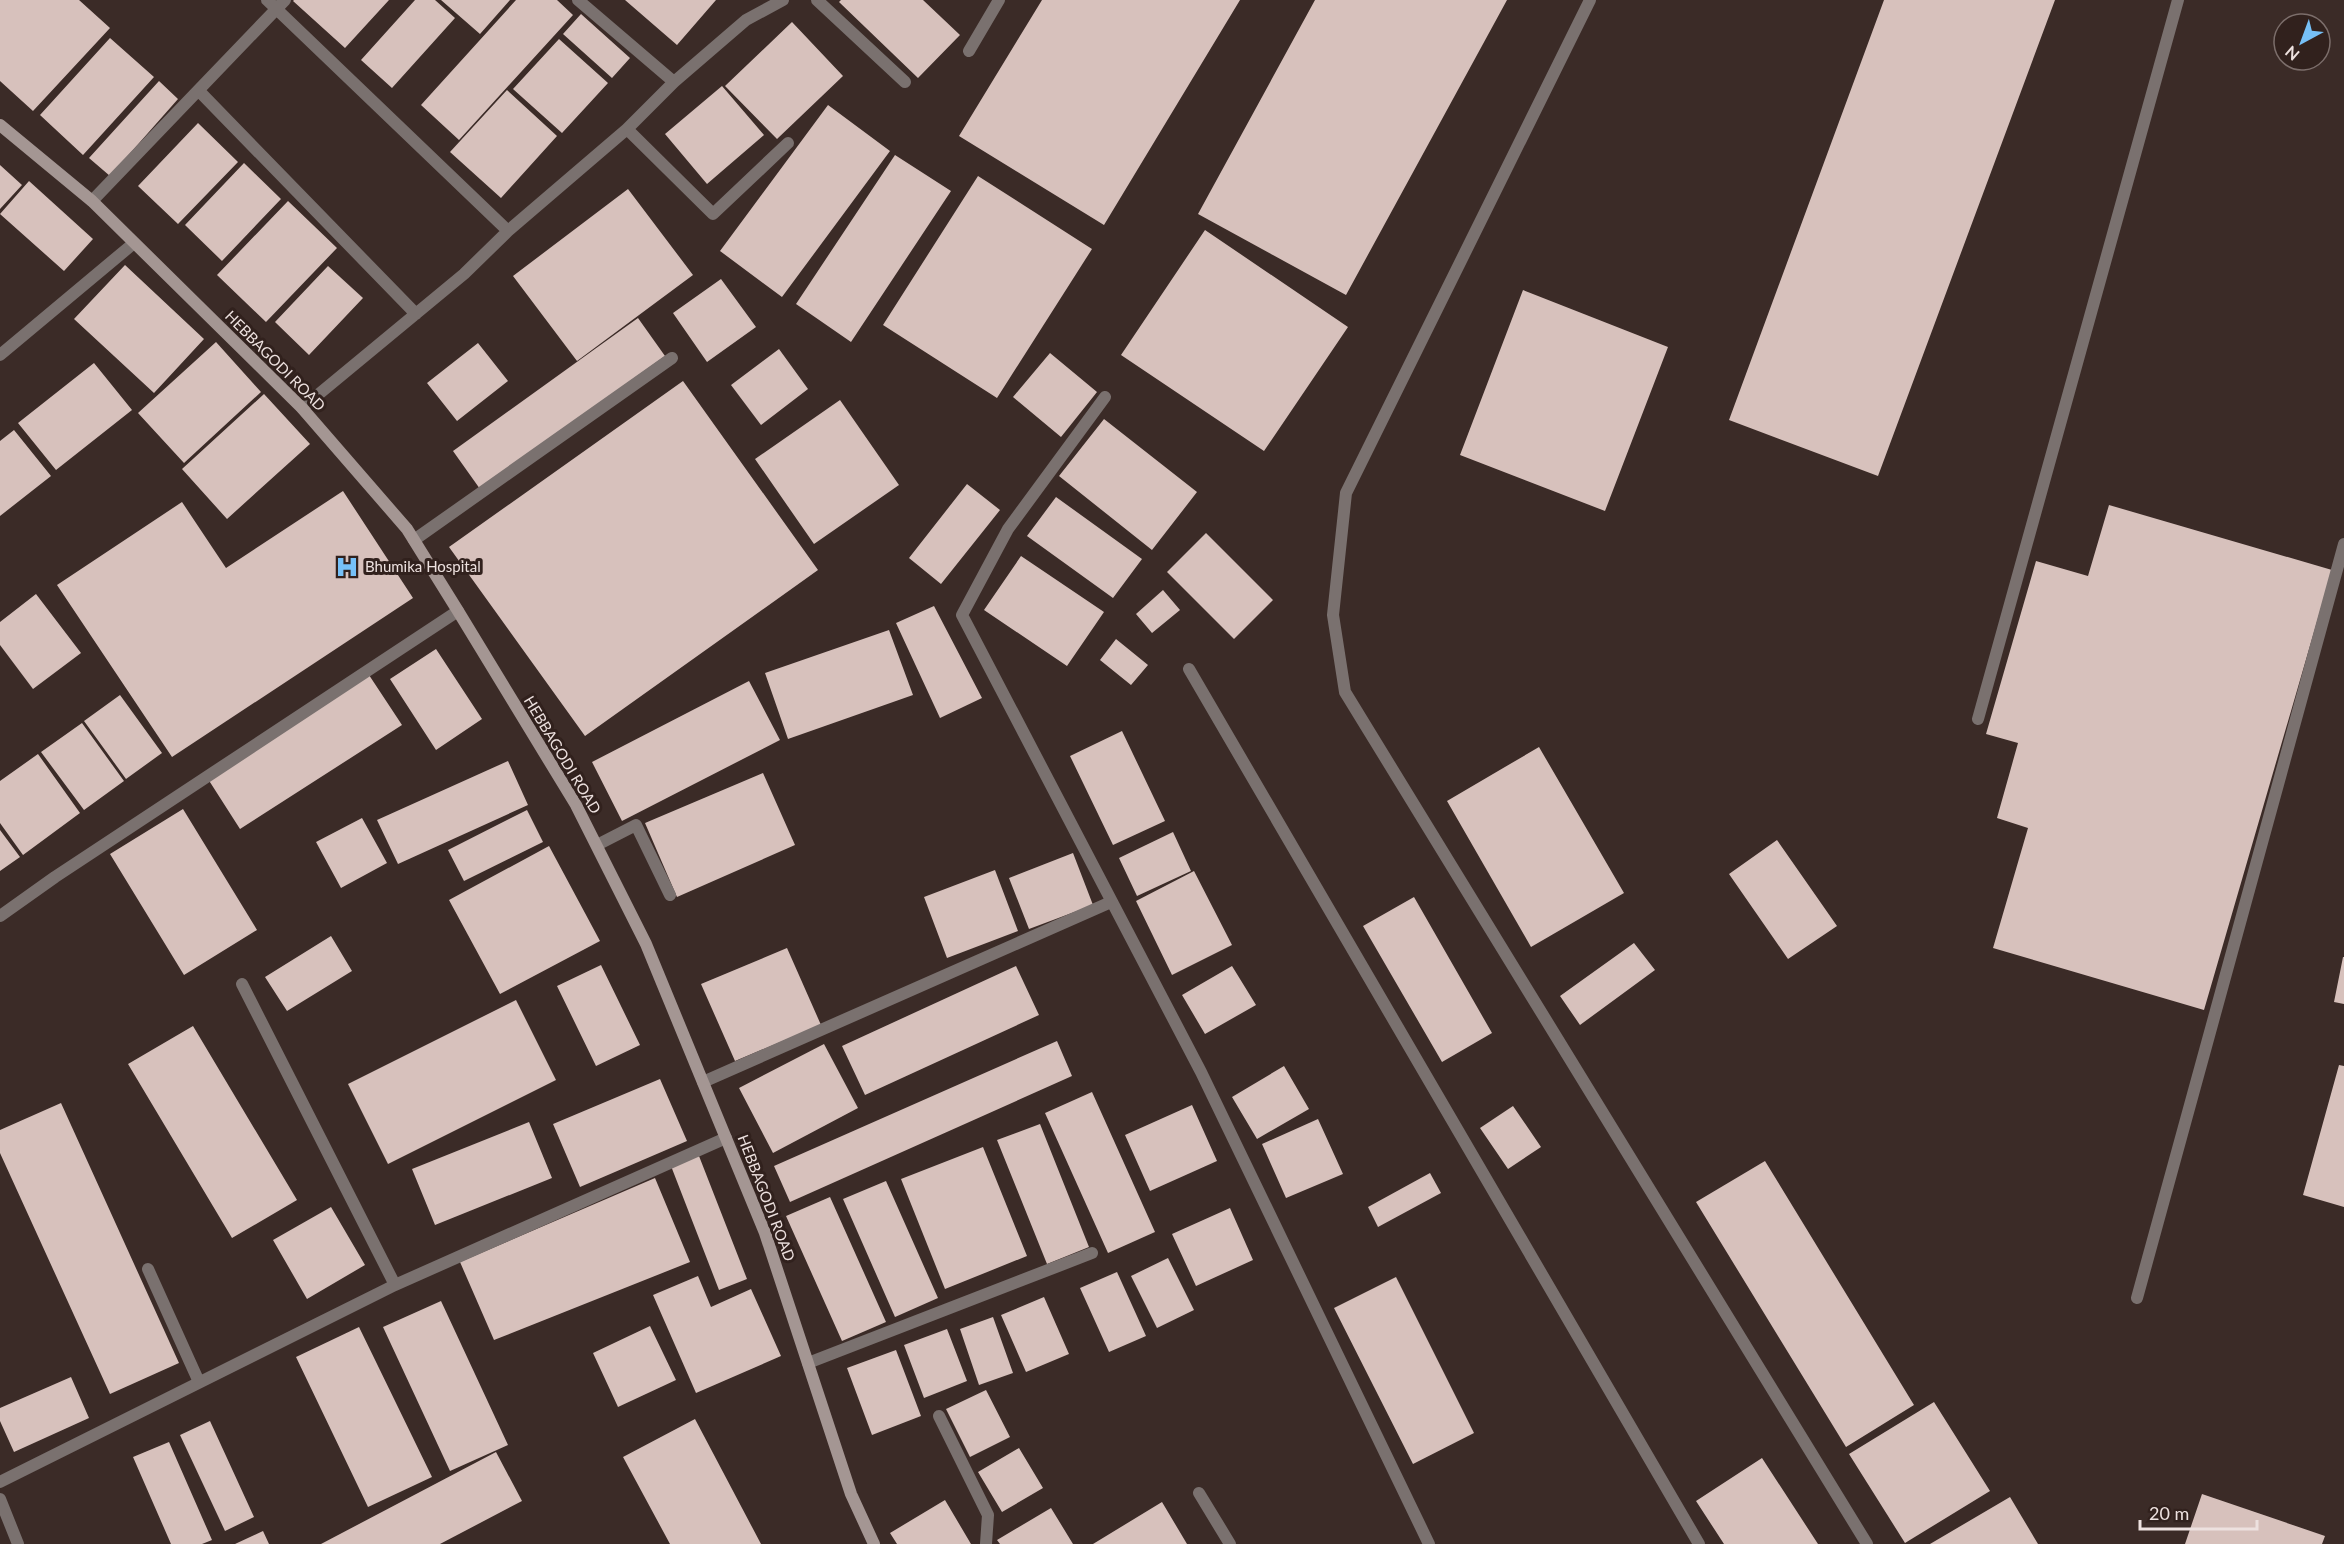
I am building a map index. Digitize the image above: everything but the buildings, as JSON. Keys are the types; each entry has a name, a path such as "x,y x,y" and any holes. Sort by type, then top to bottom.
{"street":[{"path":"578,0 674,82"},
{"path":"302,408 464,274 508,231 627,129 674,82 746,20 783,0"},
{"path":"818,0 905,82"},
{"path":"969,51 999,0"},
{"path":"1590,0 1346,493 1333,615 1345,692 1867,1544"},
{"path":"1978,719 2178,0"},
{"path":"92,201 199,91 276,3 508,231"},
{"path":"199,91 416,314"},
{"name":"HEBBAGODI ROAD","path":"0,125 92,201 302,408 407,529 458,610 576,805 646,944 765,1233 851,1494 874,1544"},
{"path":"627,129 713,214 788,143"},
{"path":"0,355 134,243"},
{"path":"414,540 672,358"},
{"path":"1105,397 1008,529 962,615 1201,1072 1429,1544"},
{"path":"2137,1298 2344,544"},
{"path":"0,916 55,877 458,610"},
{"path":"1189,669 1699,1544"},
{"path":"597,845 636,825 670,895"},
{"path":"703,1082 1111,902"},
{"path":"242,984 395,1285"},
{"path":"0,1482 395,1285 726,1138"},
{"path":"808,1363 1092,1253"},
{"path":"147,1269 199,1383"},
{"path":"939,1416 988,1515 987,1544"},
{"path":"1199,1493 1230,1544"},
{"path":"0,1499 18,1544"}],"place":[{"name":"Bhumika Hospital","path":"347,567"}]}
